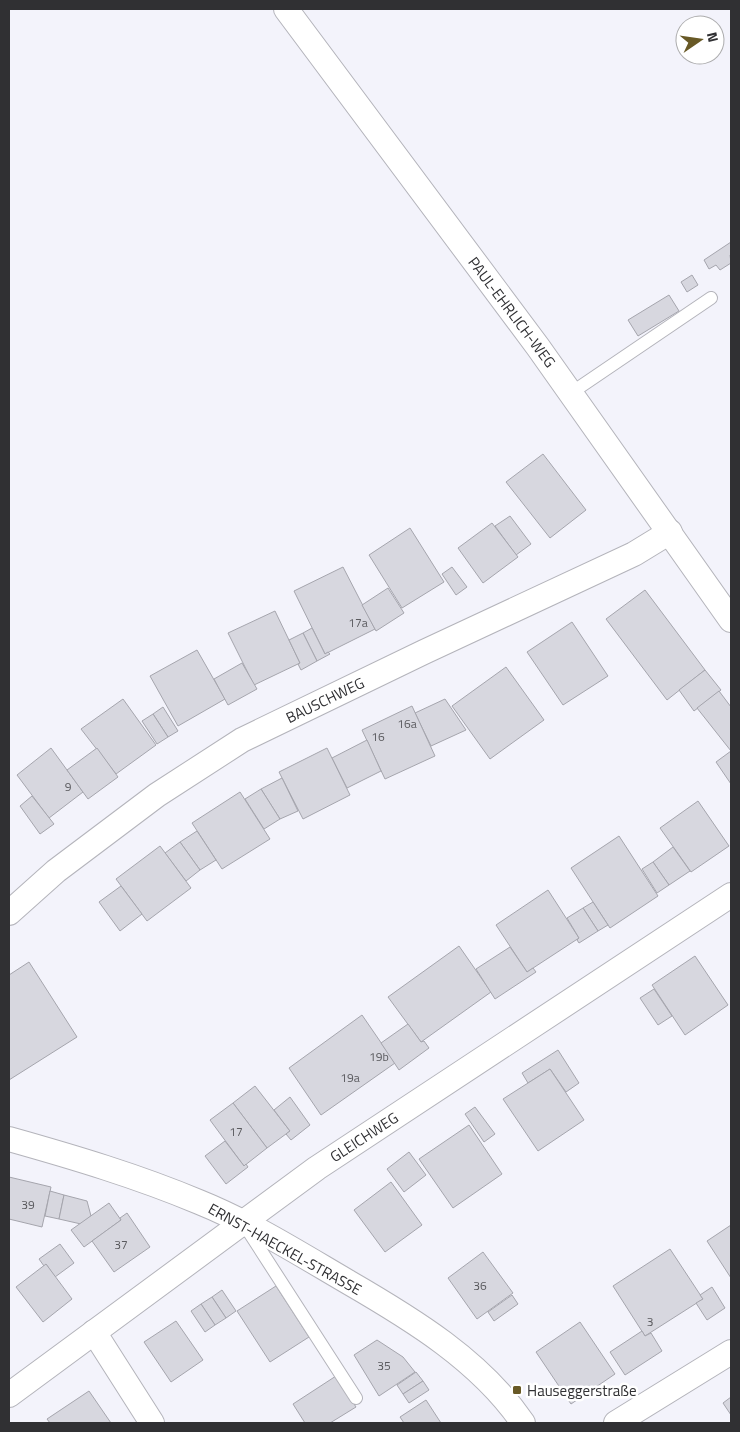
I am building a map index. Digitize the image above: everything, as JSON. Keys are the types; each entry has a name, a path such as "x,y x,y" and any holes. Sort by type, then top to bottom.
{"street":[{"name":"PAUL-EHRLICH-WEG","path":"286,9 571,393 731,620"},
{"name":"BAUSCHWEG","path":"9,913 56,871 157,795 242,740 634,554 670,532"},
{"name":"GLEICHWEG","path":"9,1395 317,1168 731,896"},
{"name":"ERNST-HAECKEL-STRASSE","path":"9,1139 124,1174 200,1202 243,1223 397,1310 460,1356 488,1380 523,1423"},
{"path":"94,1332 152,1423"},
{"path":"616,1423 731,1352"}],"lane":[{"path":"571,393 711,298"},
{"path":"243,1223 356,1398"}],"building":[{"path":"731,242 731,263 720,270 716,265 709,269 704,260"},
{"path":"692,275 698,285 687,292 681,282"},
{"path":"669,295 679,311 638,336 628,320"},
{"path":"543,454 586,510 550,538 506,482"},
{"path":"510,516 531,544 516,555 495,526"},
{"path":"492,523 518,557 483,583 458,548"},
{"path":"410,528 444,582 402,608 369,555"},
{"path":"343,567 375,629 325,654 294,591"},
{"path":"452,567 467,587 456,595 442,574"},
{"path":"388,588 404,613 376,631 362,605"},
{"path":"645,590 705,670 667,700 606,619"},
{"path":"275,611 300,663 254,685 228,633"},
{"path":"572,622 608,676 563,705 527,652"},
{"path":"312,628 325,654 328,652 330,654 317,661 303,633"},
{"path":"303,633 317,661 301,670 298,664 300,663 289,640"},
{"path":"197,650 225,699 178,726 150,676"},
{"path":"242,663 257,689 228,705 214,679"},
{"path":"506,667 544,720 490,759 452,706"},
{"path":"705,670 721,690 694,711 679,690"},
{"path":"719,691 731,707 731,751 697,708"},
{"path":"123,699 156,745 116,774 81,729"},
{"path":"445,699 466,730 431,746 415,713"},
{"path":"412,706 435,756 385,779 362,730"},
{"path":"163,707 178,731 168,737 153,714"},
{"path":"153,714 168,737 157,744 142,721"},
{"path":"367,740 381,771 347,788 332,758"},
{"path":"51,748 83,792 49,818 17,775"},
{"path":"97,748 118,777 88,799 67,770"},
{"path":"327,748 350,795 303,819 279,772"},
{"path":"731,751 731,784 716,762"},
{"path":"282,778 298,811 280,819 261,789"},
{"path":"261,789 280,819 264,829 245,799"},
{"path":"240,792 270,839 222,869 192,823"},
{"path":"32,796 54,824 40,834 20,806"},
{"path":"698,801 729,846 691,872 660,828"},
{"path":"197,831 216,860 200,870 180,842"},
{"path":"619,836 658,896 610,928 571,868"},
{"path":"180,842 200,870 186,881 165,853"},
{"path":"160,846 191,888 147,921 116,879"},
{"path":"673,847 690,871 669,885 653,862"},
{"path":"653,862 669,885 657,893 642,869"},
{"path":"121,886 142,914 120,931 99,902"},
{"path":"548,890 579,938 527,972 496,925"},
{"path":"593,902 608,925 598,931 583,908"},
{"path":"583,908 598,931 579,943 577,940 579,938 567,918"},
{"path":"459,946 491,992 421,1042 388,997"},
{"path":"510,947 527,972 533,968 536,972 495,999 476,969"},
{"path":"695,956 728,1005 685,1035 652,985"},
{"path":"29,962 77,1037 9,1080 9,975"},
{"path":"654,989 672,1016 658,1025 640,998"},
{"path":"362,1015 395,1063 321,1115 289,1068"},
{"path":"408,1024 421,1042 424,1041 429,1048 399,1070 381,1043"},
{"path":"558,1050 579,1083 566,1092 550,1069 528,1083 522,1073"},
{"path":"550,1069 584,1120 538,1151 503,1099"},
{"path":"255,1086 290,1131 267,1148 233,1103"},
{"path":"290,1097 310,1125 291,1140 286,1134 290,1131 274,1110"},
{"path":"233,1103 267,1148 244,1166 210,1120"},
{"path":"475,1107 495,1134 484,1142 465,1114"},
{"path":"469,1125 502,1174 453,1208 419,1159"},
{"path":"225,1141 244,1166 246,1164 248,1167 226,1184 205,1156"},
{"path":"409,1152 426,1175 404,1192 387,1169"},
{"path":"9,1177 51,1187 42,1227 9,1219"},
{"path":"391,1182 422,1225 385,1252 354,1210"},
{"path":"50,1191 64,1195 59,1219 45,1216"},
{"path":"64,1195 87,1201 91,1216 81,1224 59,1219"},
{"path":"109,1203 121,1220 84,1247 71,1230"},
{"path":"127,1213 150,1247 114,1272 92,1241 121,1220 120,1218"},
{"path":"731,1225 731,1278 707,1241"},
{"path":"60,1244 74,1263 55,1277 46,1264 44,1266 39,1259"},
{"path":"670,1249 703,1299 645,1336 613,1286"},
{"path":"483,1252 513,1293 477,1319 448,1278"},
{"path":"46,1264 72,1299 43,1322 16,1287"},
{"path":"276,1286 309,1337 270,1362 237,1311"},
{"path":"712,1287 725,1308 707,1320 696,1303 703,1299 700,1295"},
{"path":"222,1290 236,1311 226,1318 212,1297"},
{"path":"512,1295 518,1304 494,1321 488,1312"},
{"path":"212,1297 226,1318 215,1325 201,1304"},
{"path":"201,1304 215,1325 205,1332 191,1311"},
{"path":"176,1321 203,1360 171,1382 144,1342"},
{"path":"580,1322 615,1374 571,1404 536,1352"},
{"path":"642,1331 645,1336 651,1333 662,1351 625,1375 610,1352"},
{"path":"377,1340 403,1357 415,1372 379,1396 354,1355"},
{"path":"416,1372 423,1381 403,1394 397,1385"},
{"path":"336,1376 356,1407 330,1423 305,1423 293,1404"},
{"path":"423,1381 429,1390 409,1403 403,1394"},
{"path":"89,1391 111,1423 50,1423 47,1419"},
{"path":"731,1397 731,1415 723,1403"},
{"path":"426,1400 441,1423 404,1423 400,1417"}],"place":[{"name":"Hauseggerstraße","path":"517,1390"}]}
